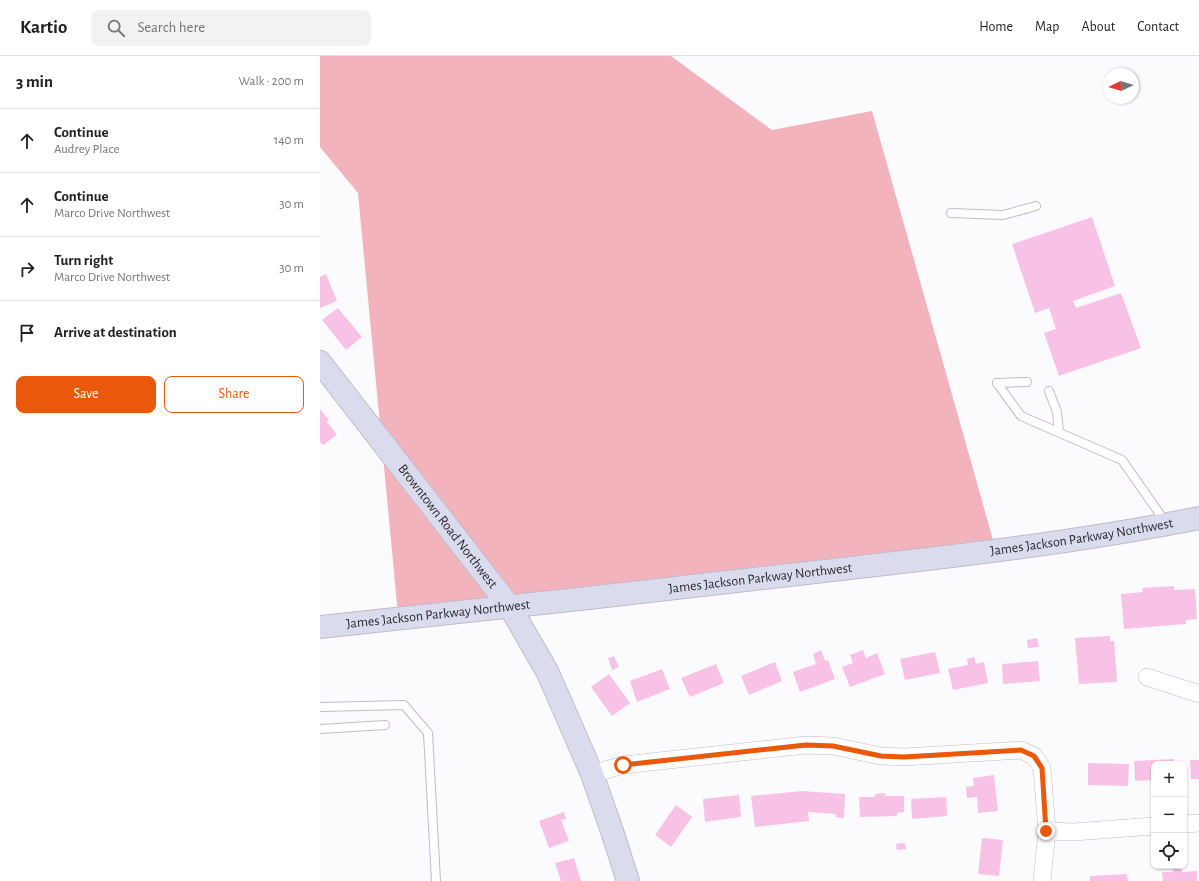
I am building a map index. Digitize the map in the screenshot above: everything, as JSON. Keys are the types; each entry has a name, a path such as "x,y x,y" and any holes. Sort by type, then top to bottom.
{"main road":[{"name":"Browntown Road Northwest","path":"320,362 510,607 548,673 592,774 628,881"},
{"name":"James Jackson Parkway Northwest","path":"320,627 510,607 1007,550 1199,518"}],"street":[{"path":"1147,677 1199,694"},
{"path":"592,774 623,765 806,745 833,746 881,756 904,757 1021,750 1034,756 1042,768 1046,831 1042,881"},
{"path":"1187,824 1199,823"},
{"path":"1046,831 1073,832 1151,826"}],"lane":[{"path":"951,213 1003,215 1036,206"},
{"path":"1027,382 997,383 1021,416 1122,460 1167,524"},
{"path":"1049,391 1057,412 1059,432"},
{"path":"320,708 404,705 428,733 436,881"},
{"path":"320,729 385,725"}],"shaded area":[{"path":"320,56 671,56 772,130 872,111 997,554 399,625 358,193 320,147"}],"building":[{"path":"1092,217 1115,286 1073,301 1076,308 1121,293 1141,348 1059,376 1044,333 1056,329 1049,308 1035,313 1012,244"},
{"path":"326,274 337,301 320,308 320,277"},
{"path":"338,308 362,337 346,350 322,320"},
{"path":"320,409 329,420 327,422 337,435 323,445 320,442"},
{"path":"1174,586 1174,590 1195,589 1197,619 1186,620 1186,624 1124,629 1121,594 1143,592 1142,588"},
{"path":"1110,636 1110,641 1114,641 1117,682 1079,684 1075,638"},
{"path":"1037,638 1039,647 1028,648 1027,640"},
{"path":"821,650 825,661 828,660 835,679 800,692 793,672 816,664 813,654"},
{"path":"863,650 866,658 877,653 885,674 850,687 842,667 853,663 850,655"},
{"path":"935,652 940,673 905,680 900,659"},
{"path":"614,656 619,667 612,670 608,658"},
{"path":"974,657 976,664 984,662 988,683 953,690 948,669 968,665 967,659"},
{"path":"1038,661 1040,681 1003,684 1002,664"},
{"path":"775,662 782,681 749,695 741,676"},
{"path":"716,664 724,683 690,697 681,678"},
{"path":"662,669 670,689 637,702 630,681"},
{"path":"609,674 630,703 612,716 591,687"},
{"path":"1174,759 1174,761 1151,761 1151,780 1135,781 1134,761"},
{"path":"1190,760 1199,760 1199,779 1191,779"},
{"path":"1088,763 1129,764 1128,786 1088,785"},
{"path":"994,775 998,811 978,813 977,797 967,798 966,787 974,786 973,778"},
{"path":"802,791 845,794 844,818 835,817 836,814 808,812 809,821 755,827 751,796"},
{"path":"885,793 885,796 904,796 904,812 897,813 897,816 860,817 859,797 875,797 875,794"},
{"path":"739,795 741,817 705,822 703,799"},
{"path":"946,797 947,816 912,819 911,799"},
{"path":"676,805 692,817 671,847 655,835"},
{"path":"564,812 566,819 561,820 569,841 549,848 539,821"},
{"path":"982,838 1003,840 999,876 978,874"},
{"path":"905,843 906,849 897,850 896,844"},
{"path":"574,858 581,881 561,881 555,863"},
{"path":"1173,869 1182,869 1182,872 1197,871 1197,881 1163,881 1162,872 1173,872"},
{"path":"1127,874 1128,881 1090,881 1090,876"}],"route":[{"path":"623,765 806,745 833,746 881,756 904,757 1021,750 1034,756 1042,768 1046,831"}]}
